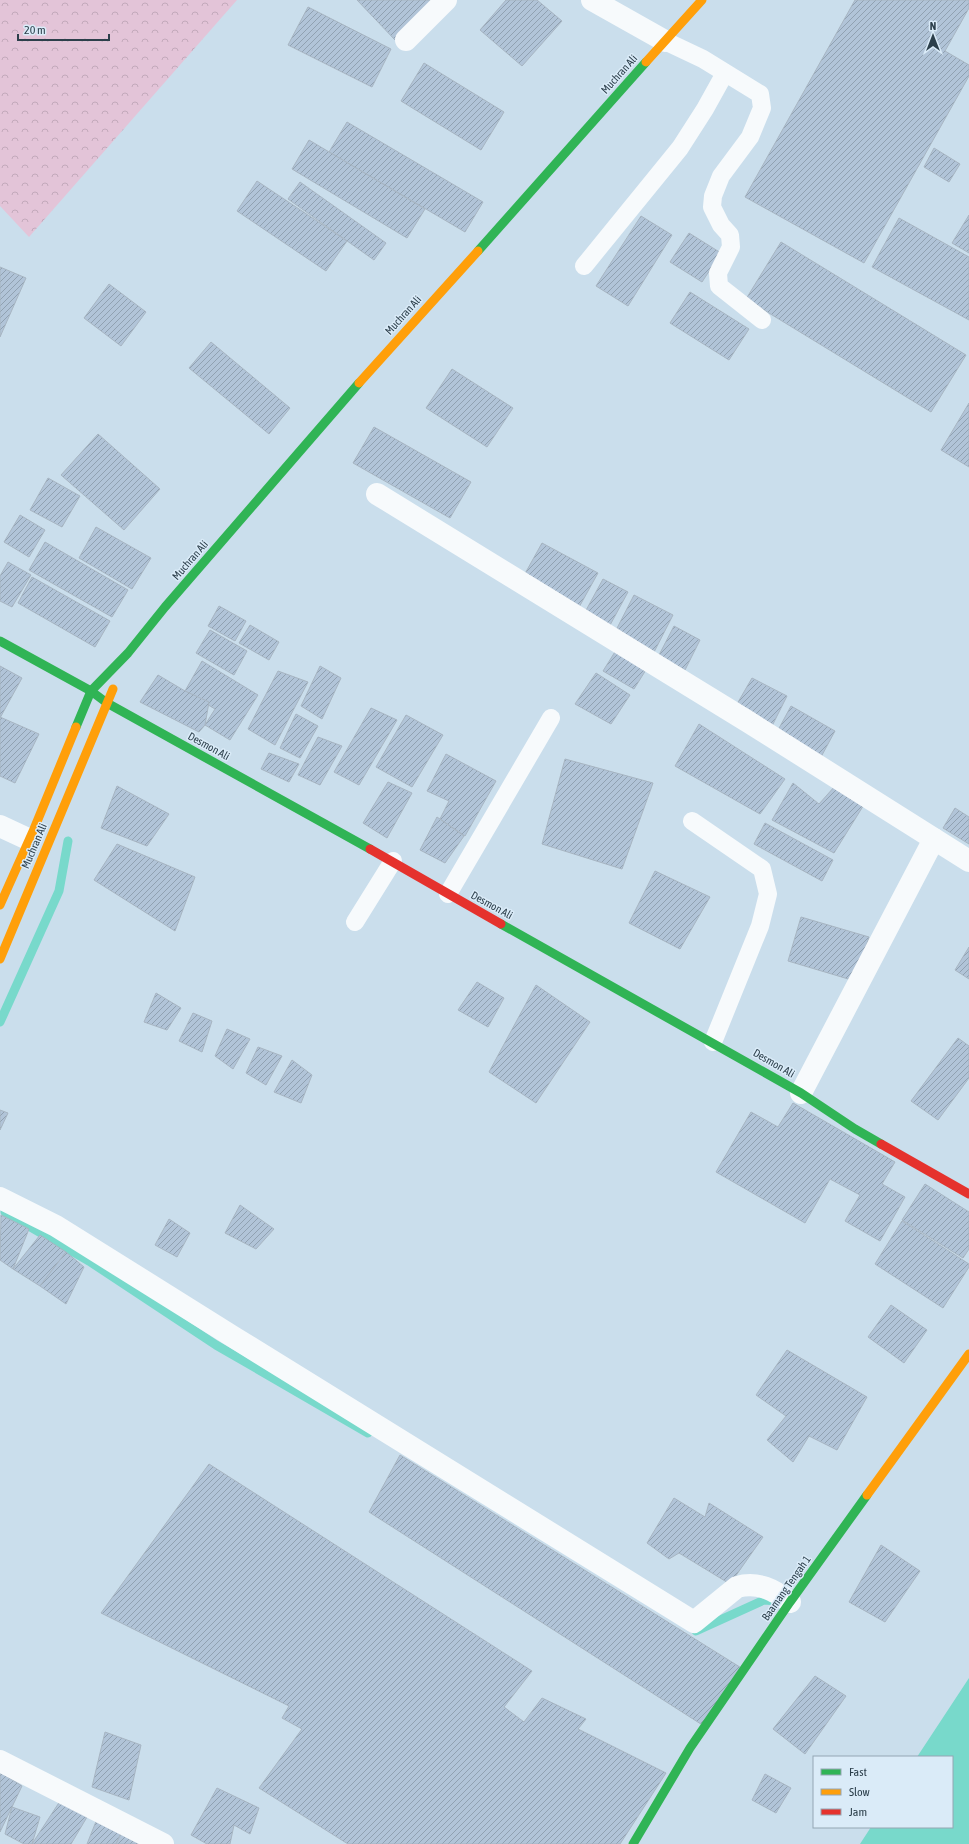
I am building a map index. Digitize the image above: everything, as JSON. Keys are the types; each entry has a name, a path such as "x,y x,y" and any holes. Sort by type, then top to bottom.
{"street":[{"path":"406,40 446,0"},
{"path":"592,0 665,41"},
{"name":"Muchran Ali","path":"0,905 30,840 91,691 128,653 165,607 321,426 702,0"},
{"path":"377,494 747,721 969,861"},
{"name":"Desmon Ali","path":"0,641 91,691 107,703 394,861 448,894 713,1042 801,1093 855,1129 969,1194"},
{"name":"Muchran Ali","path":"0,959 128,653"},
{"path":"0,826 30,840"},
{"path":"801,1093 934,839"},
{"path":"0,1198 56,1226 694,1622 737,1587 746,1584 765,1587 790,1602"},
{"name":"Baamang Tengah 1","path":"633,1844 690,1748 790,1602 969,1354"},
{"path":"0,1761 163,1844"}],"lane":[{"path":"665,41 703,59 760,94 762,108 750,136 722,176 713,196 712,207 721,225 730,235 730,247 718,273 720,286 762,320"},
{"path":"584,266 680,148 726,73"},
{"path":"448,894 551,718"},
{"path":"692,821 762,869 768,894 760,926 713,1042"},
{"path":"355,922 394,861"}],"green space":[{"path":"0,0 237,0 29,237 0,206"}],"shaded area":[{"path":"969,1678 969,1844 860,1844 870,1828 953,1828 953,1756 918,1756"}],"building":[{"path":"357,0 438,0 395,40"},
{"path":"506,0 537,0 562,21 522,66 480,30"},
{"path":"855,0 969,0 969,8 945,51 969,65 969,76 864,263 745,197"},
{"path":"308,7 391,49 372,87 288,45"},
{"path":"424,63 504,112 481,150 401,101"},
{"path":"347,122 483,202 465,232 329,152"},
{"path":"309,140 425,209 407,238 292,169"},
{"path":"934,148 960,164 949,182 924,167"},
{"path":"257,181 347,241 326,271 237,211"},
{"path":"300,182 386,243 374,260 288,199"},
{"path":"969,215 969,253 952,243"},
{"path":"641,216 672,235 628,306 596,286"},
{"path":"899,218 969,257 969,320 872,267"},
{"path":"689,233 721,253 702,282 670,262"},
{"path":"781,242 966,355 931,412 746,299"},
{"path":"0,267 26,278 0,337"},
{"path":"109,284 146,312 121,346 84,318"},
{"path":"690,292 749,329 729,360 670,323"},
{"path":"211,342 290,408 269,434 189,368"},
{"path":"452,369 513,408 487,447 426,408"},
{"path":"969,403 969,467 941,450"},
{"path":"374,427 471,482 450,518 353,463"},
{"path":"98,434 160,489 124,530 61,475"},
{"path":"48,478 80,496 62,527 30,510"},
{"path":"20,515 45,530 29,557 4,542"},
{"path":"96,527 151,558 132,589 79,558"},
{"path":"45,542 128,590 112,617 29,570"},
{"path":"542,543 598,573 578,609 522,579"},
{"path":"8,562 31,575 12,607 0,601 0,576"},
{"path":"32,577 110,621 95,647 18,603"},
{"path":"603,579 628,592 609,627 584,614"},
{"path":"634,595 673,615 651,658 612,638"},
{"path":"219,606 246,621 235,641 208,626"},
{"path":"250,625 279,642 269,660 239,643"},
{"path":"674,626 700,640 685,670 658,657"},
{"path":"210,630 247,651 234,675 196,653"},
{"path":"618,647 649,665 634,689 603,671"},
{"path":"202,661 258,695 230,740 205,725 215,709 185,691"},
{"path":"0,666 22,678 0,718"},
{"path":"320,666 341,678 322,719 301,706"},
{"path":"278,671 308,682 275,745 248,729"},
{"path":"596,673 630,695 611,724 575,704"},
{"path":"158,675 185,691 209,702 205,725 199,732 140,702"},
{"path":"752,678 787,696 772,726 737,704"},
{"path":"791,706 835,731 821,757 777,732"},
{"path":"371,708 397,720 359,785 334,772"},
{"path":"296,714 318,726 300,758 280,748"},
{"path":"406,715 443,735 412,787 376,767"},
{"path":"0,717 39,734 15,783 0,776"},
{"path":"699,724 785,779 760,814 675,766"},
{"path":"318,737 342,746 320,785 298,775"},
{"path":"269,753 299,764 289,782 261,769"},
{"path":"446,754 496,781 465,836 440,819 449,801 427,791"},
{"path":"565,759 653,783 622,869 542,844"},
{"path":"388,782 412,793 387,838 363,823"},
{"path":"793,783 819,804 835,786 865,803 834,853 772,820"},
{"path":"117,786 169,814 147,846 101,828"},
{"path":"955,808 969,817 969,844 943,828"},
{"path":"437,817 464,836 445,863 420,850"},
{"path":"765,823 833,860 822,881 754,844"},
{"path":"117,844 195,877 175,931 94,880"},
{"path":"655,871 710,897 680,949 629,923"},
{"path":"801,917 869,937 855,981 788,961"},
{"path":"969,947 969,979 955,970"},
{"path":"477,982 504,998 488,1027 458,1010"},
{"path":"536,985 590,1022 536,1103 489,1072"},
{"path":"156,993 181,1008 167,1030 144,1022"},
{"path":"193,1013 212,1021 202,1052 179,1041"},
{"path":"227,1029 250,1039 233,1069 215,1056"},
{"path":"958,1038 969,1046 969,1078 938,1120 911,1101"},
{"path":"258,1047 282,1056 266,1085 246,1073"},
{"path":"292,1060 312,1075 301,1103 274,1092"},
{"path":"793,1103 895,1162 882,1184 905,1197 880,1241 845,1221 860,1195 830,1179 805,1223 716,1172 751,1112 778,1127"},
{"path":"0,1110 8,1113 0,1130"},
{"path":"925,1184 969,1212 969,1249 963,1258 902,1220"},
{"path":"240,1205 274,1229 256,1249 225,1233"},
{"path":"1,1215 29,1229 13,1269 0,1260"},
{"path":"169,1219 190,1233 177,1257 155,1245"},
{"path":"902,1221 969,1264 969,1267 943,1308 875,1264"},
{"path":"40,1235 66,1252 40,1286 13,1269"},
{"path":"66,1252 84,1267 66,1304 40,1286"},
{"path":"891,1305 927,1330 904,1363 868,1337"},
{"path":"787,1350 867,1397 837,1450 809,1436 793,1462 767,1440 786,1416 756,1395"},
{"path":"400,1455 743,1669 704,1726 369,1512"},
{"path":"209,1464 532,1671 504,1707 524,1722 542,1698 586,1719 578,1729 666,1773 620,1844 348,1844 259,1788 302,1729 282,1718 289,1706 101,1613"},
{"path":"674,1498 705,1517 709,1503 763,1537 730,1584 679,1553 669,1559 647,1543"},
{"path":"881,1545 920,1571 885,1622 849,1602"},
{"path":"815,1676 846,1696 805,1754 773,1729"},
{"path":"105,1732 141,1745 129,1800 92,1787"},
{"path":"0,1772 22,1786 0,1832"},
{"path":"765,1774 791,1788 776,1813 752,1800"},
{"path":"217,1788 259,1808 250,1834 234,1825 230,1844 207,1844 191,1835"},
{"path":"62,1798 90,1812 71,1844 32,1844"},
{"path":"12,1807 40,1817 32,1844 24,1844 5,1834"},
{"path":"99,1814 124,1826 116,1844 87,1844"},
{"path":"122,1832 143,1844 116,1844"}],"waterway":[{"path":"0,1022 59,891 68,841"},
{"path":"5,1212 89,1261 216,1345 368,1433"},
{"path":"696,1631 764,1600 778,1601"}],"traffic: fast":[{"path":"478,251 646,62"},
{"path":"76,727 91,691 128,653 165,607 359,383"},
{"path":"0,641 91,691 107,703 370,849"},
{"path":"501,924 801,1093 855,1129 881,1144"},
{"path":"633,1844 690,1748 790,1602 867,1495"}],"traffic: slow":[{"path":"646,62 702,0"},
{"path":"359,383 478,251"},
{"path":"0,959 113,689"},
{"path":"0,905 34,829 76,727"},
{"path":"867,1495 969,1354"}],"traffic: jam":[{"path":"370,849 501,924"},
{"path":"881,1144 969,1194"}]}
